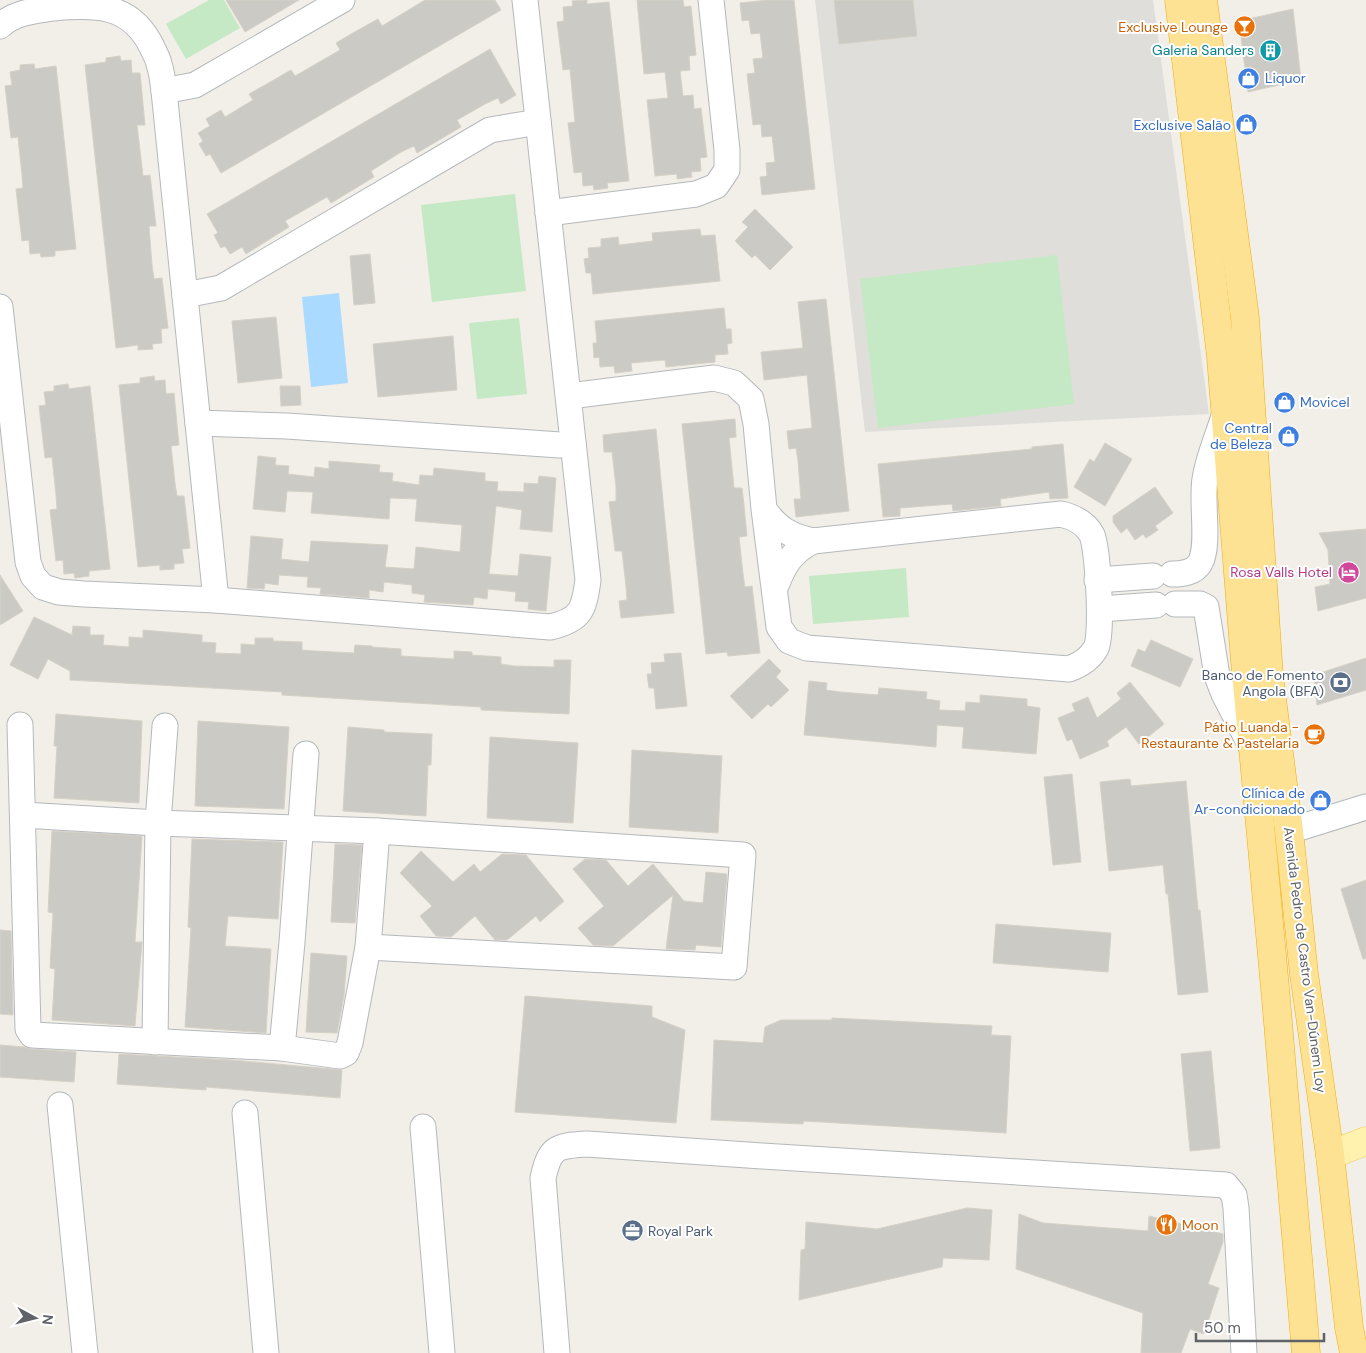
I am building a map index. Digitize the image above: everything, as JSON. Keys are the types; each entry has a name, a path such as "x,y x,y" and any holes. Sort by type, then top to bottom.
{"highway":[{"name":"Avenida Pedro de Castro Van-Dúnem Loy","path":"1179,0 1226,411 1306,1353"},
{"name":"Avenida Pedro de Castro Van-Dúnem Loy","path":"1203,0 1245,318 1269,676 1289,832 1304,974 1330,1155 1349,1327 1354,1353"}],"main road":[{"path":"1330,1155 1366,1141"}],"street":[{"path":"164,91 195,85 342,0"},
{"path":"0,307 2,347 28,562 33,576 43,587 59,592 84,594 216,600 550,627 566,623 579,614 586,601 588,580 525,0"},
{"path":"548,213 696,194 716,186 727,170 727,150 711,0"},
{"path":"0,26 25,12 78,6 109,8 128,16 145,34 159,62 164,91 216,600"},
{"path":"185,295 221,288 490,130 538,122"},
{"path":"569,396 714,378 734,383 751,399 756,424 764,509 779,628 789,641 807,648 1069,669 1080,666 1095,649 1099,640 1100,609 1095,545 1091,533 1074,517 1061,514 813,540 796,537 783,530 772,521 764,509"},
{"path":"1098,580 1185,574 1198,566 1204,546 1203,498 1205,478 1226,411"},
{"path":"198,423 287,426 560,445 573,443"},
{"path":"774,588 782,569 792,555 813,540"},
{"path":"1100,609 1200,604 1206,607 1217,676 1224,694 1254,751"},
{"path":"20,725 24,816 28,1029 32,1035 282,1048 340,1056 346,1053 350,1043 368,947 378,831"},
{"path":"155,1042 158,823 165,726"},
{"path":"282,1048 306,754"},
{"path":"1289,832 1366,807"},
{"path":"24,816 378,831 743,855 734,967 368,947"},
{"path":"60,1105 85,1353"},
{"path":"245,1113 266,1353"},
{"path":"423,1127 442,1353"},
{"path":"557,1353 543,1178 546,1164 554,1151 562,1145 587,1144 1226,1185 1234,1195 1236,1208 1244,1353"}],"shaded area":[{"path":"815,0 1153,0 1209,414 865,432"}],"green space":[{"path":"209,0 224,0 240,28 186,59 166,24"},
{"path":"515,194 526,291 432,302 421,205"},
{"path":"1057,255 1074,404 878,428 860,279"},
{"path":"519,318 527,394 477,399 469,323"},
{"path":"906,568 909,617 813,624 809,576"}],"water":[{"path":"339,293 348,383 311,387 302,297"}],"building":[{"path":"226,0 299,0 245,32"},
{"path":"425,0 495,0 501,10 221,173 210,154 206,156 199,144 203,141 198,133 210,126 206,119 221,110 225,117 253,100 249,94 291,70 295,76 340,50 336,43 351,34 378,19 382,26"},
{"path":"587,0 587,4 609,2 629,181 607,183 608,188 594,190 593,185 583,186 582,172 574,173 568,123 575,122 570,69 563,70 557,22 564,21 563,7 573,6 572,1"},
{"path":"637,0 683,0 684,7 691,6 696,55 689,56 690,70 680,71 683,96 693,95 694,109 701,108 707,157 700,158 701,171 691,172 692,177 677,179 677,174 655,176 647,100 668,98 665,72 644,74"},
{"path":"794,0 815,189 762,195 760,177 767,176 766,163 775,162 772,136 762,137 761,124 753,125 747,74 755,73 753,59 763,58 760,33 751,34 749,20 742,21 740,3"},
{"path":"834,0 913,0 917,36 839,44"},
{"name":"Galeria Sanders","path":"1293,9 1301,80 1248,92 1239,21"},
{"path":"490,49 516,95 501,104 498,98 457,120 461,127 417,153 414,146 401,152 371,171 374,177 331,203 327,197 285,221 289,227 246,254 242,247 230,254 225,246 221,248 214,235 218,233 207,214"},
{"path":"120,56 121,61 131,60 132,73 140,73 145,125 137,125 143,176 150,175 156,226 149,226 152,265 154,279 162,278 168,328 161,329 162,343 152,344 153,349 138,350 138,345 116,348 85,65 106,62 106,58"},
{"path":"34,64 35,69 56,66 76,249 55,251 55,256 41,257 40,253 30,254 29,240 22,241 16,189 23,188 18,137 11,138 5,86 12,85 10,72 20,70 20,65"},
{"path":"755,209 793,247 770,270 755,255 752,258 735,241 748,227 742,222"},
{"path":"700,229 701,236 715,235 720,281 593,294 591,273 586,273 584,259 589,258 588,248 601,247 601,239 618,237 619,245 653,241 652,233"},
{"path":"370,254 375,303 354,305 350,256"},
{"path":"826,299 849,511 796,517 794,499 801,499 798,461 796,448 789,449 787,431 812,428 807,375 764,380 761,352 803,348 798,302"},
{"path":"724,308 726,329 731,329 732,343 727,344 728,354 715,355 715,362 666,367 665,360 631,363 632,371 615,373 614,366 600,367 599,357 594,358 593,343 597,343 595,321"},
{"path":"276,317 282,378 238,383 232,321"},
{"path":"453,336 457,390 378,397 373,344"},
{"path":"154,376 155,381 165,380 166,394 174,393 179,445 171,446 177,496 184,496 190,548 182,549 184,563 174,564 174,569 160,570 160,565 138,567 119,385 140,383 140,378"},
{"path":"68,384 69,389 90,386 110,569 89,571 89,576 75,578 74,573 64,574 63,560 56,561 50,510 57,509 52,457 45,458 39,406 46,405 44,392 54,391 54,386"},
{"path":"280,386 300,386 301,405 281,406"},
{"path":"735,419 736,437 729,438 734,488 742,488 747,536 739,537 745,587 752,586 760,653 728,656 727,652 706,654 682,424"},
{"path":"656,429 674,613 621,618 619,601 627,600 626,586 622,551 615,551 609,502 616,501 612,452 604,452 603,435"},
{"path":"1105,443 1132,459 1105,506 1074,487 1090,459 1094,462"},
{"path":"1063,444 1068,498 1050,499 1049,492 1000,499 1001,506 953,511 952,504 900,508 900,516 883,517 878,464 1032,449 1032,447"},
{"path":"258,456 276,458 275,465 289,466 288,474 314,477 315,467 329,469 329,461 380,465 379,472 393,473 392,481 419,485 420,475 433,476 434,468 485,473 485,481 498,482 497,491 524,492 524,483 538,484 539,476 556,478 552,532 520,529 522,510 496,506 489,574 518,576 520,554 551,557 546,611 528,609 529,602 515,601 516,592 488,589 487,599 474,597 473,605 424,602 425,595 412,593 412,585 384,582 383,592 369,590 369,598 320,594 321,588 307,587 308,577 279,575 278,585 265,583 264,589 247,588 251,536 283,539 281,559 309,562 311,541 388,545 385,567 414,569 416,547 460,552 462,525 415,521 417,499 390,498 389,519 311,513 313,492 287,491 285,512 253,509"},
{"path":"1155,487 1173,513 1155,526 1158,530 1146,538 1143,534 1135,540 1127,528 1121,533 1113,522 1113,516"},
{"name":"Rosa Valls Hotel","path":"1366,529 1366,598 1318,611 1315,587 1330,584 1328,550 1319,533"},
{"path":"0,575 23,611 0,625"},
{"path":"34,617 72,635 73,626 90,627 90,635 104,635 103,645 129,647 129,637 143,638 143,630 202,635 202,642 216,643 215,653 241,654 241,644 255,645 255,638 273,638 273,641 302,642 302,650 315,651 354,653 355,645 401,649 401,656 454,659 454,651 472,652 472,655 501,657 501,664 514,666 554,667 554,660 571,660 569,714 481,710 481,707 282,695 282,692 70,680 70,671 48,659 38,679 10,665"},
{"path":"1151,640 1193,659 1180,687 1131,666 1138,649 1145,652"},
{"path":"681,653 687,706 656,709 654,688 649,688 647,674 652,674 651,663 665,662 664,654"},
{"name":"Banco de Fomento Angola (BFA)","path":"1366,658 1366,690 1317,705 1314,675"},
{"path":"769,659 781,671 776,677 789,690 771,707 768,704 752,719 730,696"},
{"path":"809,681 827,683 826,690 840,692 878,695 879,688 927,692 926,699 940,701 939,710 965,711 966,702 980,703 980,695 1027,699 1027,706 1040,708 1036,754 962,748 964,727 937,725 936,747 804,735"},
{"path":"1130,682 1164,724 1139,744 1126,727 1107,741 1109,746 1080,759 1072,739 1067,741 1058,718 1075,711 1072,704 1088,697 1097,718 1121,699 1117,693"},
{"path":"56,714 142,721 139,803 54,798 57,746 54,746"},
{"path":"198,721 289,727 284,809 195,806"},
{"path":"348,727 384,730 384,732 432,734 431,765 428,765 426,816 343,811"},
{"path":"490,737 578,743 573,823 487,818"},
{"path":"632,750 722,756 718,833 629,827"},
{"path":"1072,774 1081,862 1053,865 1044,777"},
{"path":"1130,779 1131,786 1186,781 1208,992 1178,995 1168,894 1166,894 1163,865 1109,871 1100,782"},
{"path":"52,831 142,836 135,942 142,942 135,1026 52,1020 55,969 50,968 53,913 48,912"},
{"path":"192,839 283,842 278,919 228,916 225,946 271,949 266,1033 185,1027 191,928 188,927"},
{"path":"335,844 362,845 355,923 331,922"},
{"path":"421,851 453,882 474,864 480,872 502,854 526,855 564,901 540,922 536,916 507,940 495,940 475,916 451,937 436,936 420,916 432,906 400,873"},
{"path":"585,859 606,860 628,886 653,864 684,901 703,903 706,872 727,874 721,947 696,945 695,950 666,949 673,895 613,946 593,945 578,928 604,906 573,869"},
{"path":"1366,880 1366,959 1363,959 1341,889"},
{"path":"996,924 1111,933 1108,972 993,963"},
{"path":"0,930 11,931 13,1015 0,1014"},
{"path":"311,953 347,956 344,996 337,1033 306,1032"},
{"path":"525,996 652,1006 652,1017 685,1030 676,1123 515,1112"},
{"path":"832,1018 992,1026 991,1035 1011,1036 1006,1133 804,1121 803,1124 711,1120 714,1040 763,1043 765,1027 781,1020 832,1020"},
{"path":"0,1045 76,1052 74,1082 0,1077"},
{"path":"1211,1051 1220,1148 1190,1151 1181,1054"},
{"path":"119,1054 232,1060 342,1070 340,1098 206,1087 206,1090 117,1084"},
{"path":"967,1208 992,1210 989,1260 943,1258 942,1267 799,1300 801,1250 805,1249 806,1222 877,1229"},
{"path":"1019,1214 1043,1223 1148,1231 1149,1216 1223,1234 1223,1242 1208,1284 1219,1288 1204,1334 1190,1329 1181,1353 1141,1353 1143,1313 1016,1269"}],"place":[{"name":"Exclusive Lounge","path":"1244,27"},
{"name":"Galeria Sanders","path":"1270,50"},
{"name":"Liquor","path":"1249,78"},
{"name":"Exclusive Salão","path":"1247,125"},
{"name":"Movicel","path":"1284,402"},
{"name":"Central de Beleza","path":"1288,436"},
{"name":"Rosa Valls Hotel","path":"1348,572"},
{"name":"Banco de Fomento Angola (BFA)","path":"1340,683"},
{"name":"Pátio Luanda - Restaurante & Pastelaria","path":"1315,735"},
{"name":"Clínica de Ar-condicionado","path":"1321,801"},
{"name":"Moon","path":"1166,1225"},
{"name":"Royal Park","path":"632,1231"}]}
